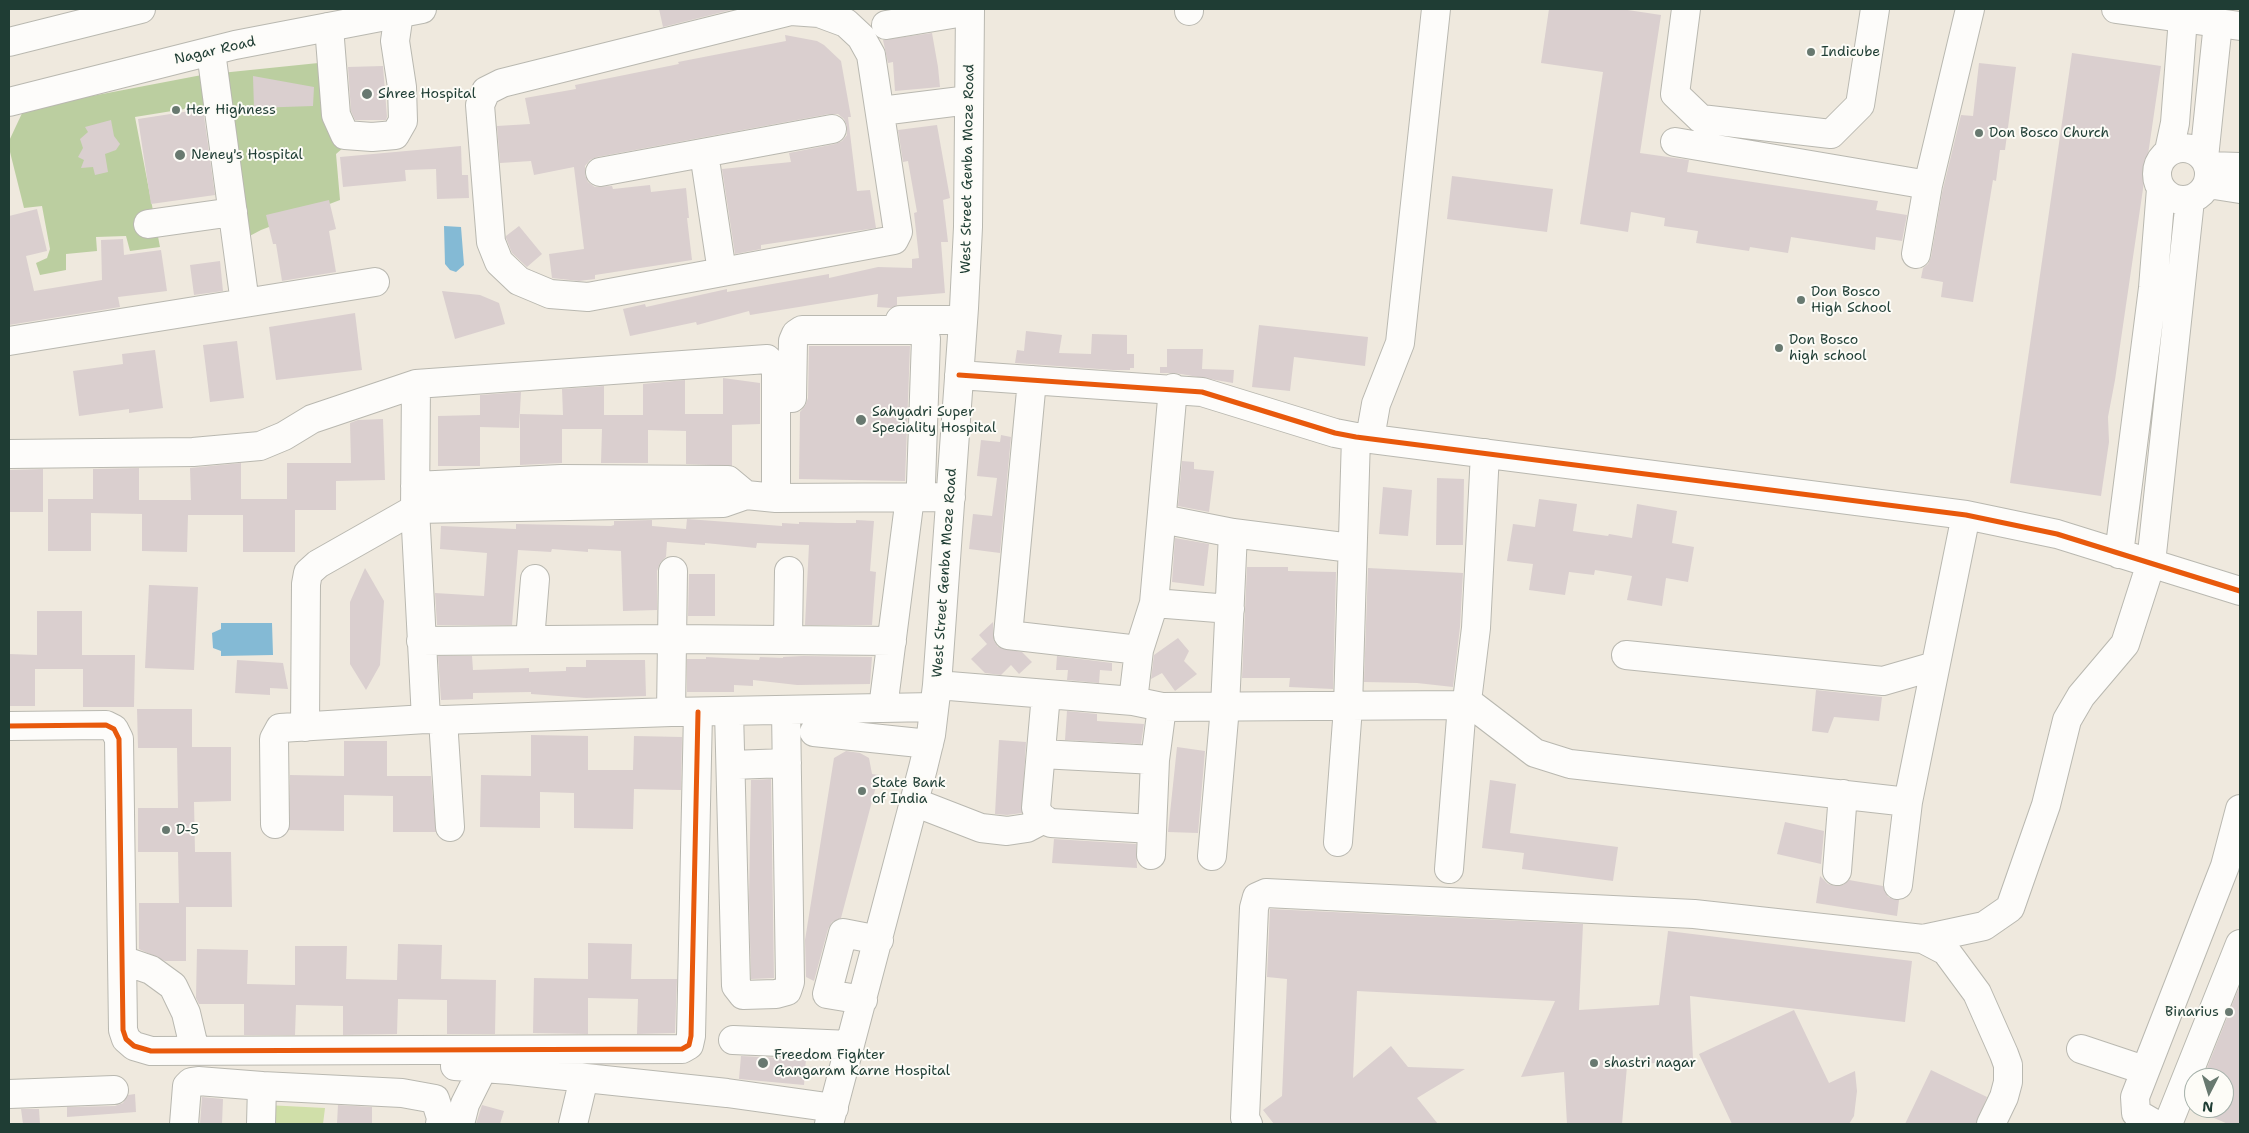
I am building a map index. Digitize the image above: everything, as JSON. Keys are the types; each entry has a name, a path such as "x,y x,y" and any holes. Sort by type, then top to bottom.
{"main road":[{"path":"9,42 141,9"},
{"path":"1338,842 1348,707 1351,548 1363,438 1400,343 1436,9"},
{"path":"1686,9 1675,94 1701,119 1831,134 1860,105 1875,9"},
{"path":"1916,254 1928,185 1970,9"},
{"path":"1248,1124 1245,1118 1254,908 1257,897 1266,893 1694,914 1923,939 1984,926 2010,908 2046,805 2067,720 2081,696 2125,644 2151,563 2203,177 2229,24 2116,9"},
{"path":"886,25 970,10"},
{"name":"West Street Genba Moze Road","path":"832,1116 929,744 936,696 933,488 945,368 963,320 968,227 970,10"},
{"path":"330,27 336,116 345,135 372,137 395,135 403,121 402,87 395,41 410,11"},
{"name":"Nagar Road","path":"9,102 210,52 410,11"},
{"path":"791,11 819,13 846,23 862,37 871,55 881,111 898,232 897,237 889,242 722,272 588,297 550,294 520,281 499,262 491,242 480,105 486,90 502,83 791,11"},
{"path":"2169,151 2175,123 2183,18"},
{"path":"210,52 245,303"},
{"path":"881,111 969,100"},
{"path":"600,172 832,129"},
{"path":"1675,142 1928,185"},
{"path":"2240,168 2203,177 2176,200 2161,189 2157,181 2157,167 2162,157 2169,151 2190,148 2203,177 2240,189"},
{"path":"704,153 722,272"},
{"path":"2119,554 2153,288 2161,189"},
{"path":"148,224 232,212"},
{"path":"9,341 375,282"},
{"path":"802,320 963,320"},
{"path":"883,708 892,642 933,488 945,368 924,333 913,328 809,328 796,334 793,341 791,475 794,481 806,484 933,488"},
{"path":"9,454 193,452 260,446 284,436 312,419 416,384 738,359 767,359 776,368 776,498"},
{"path":"945,368 1032,380 1173,388 1202,392 1335,433 1363,438 1966,515 2057,534 2240,591"},
{"path":"1032,380 1008,635 1139,650"},
{"path":"416,384 415,498 421,641 435,720 450,826"},
{"path":"1133,701 1139,650 1154,602 1173,388"},
{"path":"1449,869 1465,703 1476,628 1485,453"},
{"path":"305,726 306,584 308,573 318,564 415,498 723,503 746,495 776,498 933,488"},
{"path":"1898,885 1908,802 1966,515"},
{"path":"1162,519 1233,533 1351,548"},
{"path":"1212,856 1225,707 1233,533"},
{"path":"788,640 789,571"},
{"path":"671,712 673,572"},
{"path":"530,640 535,579"},
{"path":"1154,602 1230,609"},
{"path":"421,641 672,638 892,642"},
{"path":"1626,655 1883,681 1935,666"},
{"path":"1046,694 1036,808 1041,818 1051,823 1151,842 1155,760 1162,707"},
{"path":"275,824 274,739 280,728 435,720 671,712 883,708 936,696 1046,694 1133,701 1162,707 1348,707 1465,703 1535,753 1570,764 1908,802"},
{"path":"729,711 732,765 736,986 743,994 776,994 787,991 790,982 786,710"},
{"path":"9,726 106,725 114,729 119,739 123,1030 126,1039 142,1050 682,1049 688,1045 691,1036 698,712"},
{"path":"814,732 929,744"},
{"path":"1041,754 1155,760"},
{"path":"732,765 788,763"},
{"path":"1837,871 1843,794"},
{"path":"914,802 981,828 1007,831 1027,828 1044,819"},
{"path":"2155,1124 2136,1113 2134,1106 2135,1097 2144,1070 2234,859 2240,810"},
{"path":"863,1000 826,994 843,932 879,940"},
{"path":"1923,939 1946,951 1977,993 2004,1054 2008,1065 2008,1082 2004,1096 1991,1124"},
{"path":"2168,1124 2240,944"},
{"path":"122,960 150,970 173,986 186,1013 195,1051"},
{"path":"733,1040 850,1045"},
{"path":"2080,1048 2144,1070"},
{"path":"404,1063 483,1068 726,1093 832,1116"},
{"path":"460,1124 465,1104 483,1068"},
{"path":"573,1124 584,1078"},
{"path":"184,1124 187,1086 191,1082 198,1081 402,1093 435,1100 441,1118 440,1124"},
{"path":"261,1124 262,1086"},
{"path":"9,1094 114,1090"}],"green space":[{"path":"328,62 351,141 336,154 340,200 261,230 242,240 221,73"},
{"path":"207,74 209,105 135,117 160,247 130,251 126,236 96,237 97,251 66,254 66,270 40,275 36,263 47,258 50,249 42,206 24,208 9,148 9,141 24,109"},
{"path":"266,1105 325,1108 323,1124 265,1124"}],"water":[{"path":"444,226 461,227 464,265 456,272 450,270 445,264"},
{"path":"221,623 272,623 273,655 221,656 221,651 213,648 212,633 221,629"}],"building":[{"path":"659,9 735,9 663,27"},
{"path":"1549,9 1621,9 1661,15 1640,153 1689,160 1687,172 1878,201 1876,210 1907,215 1902,241 1876,237 1875,250 1791,237 1788,253 1750,247 1749,251 1696,243 1698,231 1664,226 1665,218 1631,212 1628,232 1580,224 1603,72 1541,63"},
{"path":"932,33 940,87 895,91 893,62 888,63 883,40"},
{"path":"785,35 817,41 841,61 851,117 848,117 857,191 870,190 876,228 761,245 761,249 735,254 722,169 791,162 789,153 842,141 847,135 847,126 844,119 838,114 829,114 597,157 590,160 585,166 585,175 588,182 595,187 612,186 613,189 650,185 651,192 686,188 692,260 595,275 595,279 579,281 552,278 549,254 584,249 574,167 534,175 531,161 500,163 497,126 530,124 525,98 576,89 575,85 679,64 678,62 786,41"},
{"path":"2072,53 2161,66 2108,417 2109,442 2101,496 2010,483"},
{"path":"1979,63 2016,67 2005,150 2000,150 1996,181 1993,180 1973,302 1941,297 1943,282 1921,278 1923,268 1928,264 1931,257 1942,193 1961,115 1973,116"},
{"path":"383,66 386,120 355,120 351,111 348,67"},
{"path":"253,76 314,87 313,106 254,108"},
{"path":"203,109 215,195 151,204 138,119"},
{"path":"111,120 114,136 120,144 116,150 105,154 108,172 95,175 93,167 81,168 84,160 78,157 83,148 80,139 88,132 85,127"},
{"path":"937,125 950,198 943,200 948,242 941,242 945,293 897,297 897,305 891,308 877,307 878,294 750,315 749,311 697,325 696,322 630,336 623,309 645,304 646,307 727,289 727,292 829,274 829,278 878,267 912,268 912,259 919,258 914,213 917,212 908,161 903,162 898,130"},
{"path":"461,146 462,175 468,175 469,198 437,199 436,169 405,170 406,181 343,187 340,157"},
{"path":"1452,176 1553,189 1547,232 1447,219"},
{"path":"329,200 336,229 329,231 336,272 282,281 276,244 273,244 266,215"},
{"path":"37,209 47,251 26,256 34,291 102,280 101,240 123,239 124,255 161,250 167,291 118,297 120,307 9,325 9,216"},
{"path":"519,226 542,254 527,267 512,253 506,238"},
{"path":"220,261 223,291 194,295 190,265"},
{"path":"442,291 480,295 499,303 505,324 455,339"},
{"path":"355,313 362,370 276,380 269,327"},
{"path":"1259,325 1368,337 1365,366 1294,357 1290,391 1252,387"},
{"path":"1026,331 1062,335 1059,353 1091,354 1092,334 1127,335 1127,354 1134,354 1134,368 1130,368 1130,370 1113,370 1015,363 1017,350 1024,351"},
{"path":"237,341 244,398 210,402 203,345"},
{"path":"809,346 910,346 905,481 799,479 800,412 808,398"},
{"path":"1167,349 1203,349 1202,369 1234,370 1233,383 1175,373 1160,373 1160,367 1167,367"},
{"path":"155,350 163,408 129,413 129,409 79,416 73,371 123,364 122,354"},
{"path":"723,378 760,383 760,424 732,425 732,466 686,464 686,431 648,430 648,463 601,463 602,429 562,429 562,463 520,465 520,414 563,415 562,389 604,386 604,415 643,415 643,384 685,380 685,414 723,414"},
{"path":"521,392 519,428 480,427 480,466 438,466 438,416 480,415 480,395"},
{"path":"383,419 385,480 336,481 336,510 295,510 295,552 243,552 243,515 188,515 187,552 142,551 142,514 91,513 91,551 48,551 48,499 93,499 93,469 139,468 139,500 191,500 190,468 241,463 241,499 287,499 287,463 351,463 350,423 358,420"},
{"path":"1001,435 1011,437 1000,553 969,549 973,514 992,516 997,478 977,476 981,440 1000,442"},
{"path":"1182,461 1194,462 1194,469 1214,471 1209,512 1178,506"},
{"path":"43,469 43,512 9,512 9,470"},
{"path":"1437,478 1464,479 1463,545 1436,545"},
{"path":"1383,487 1412,490 1408,536 1379,534"},
{"path":"1539,499 1577,504 1573,531 1608,536 1609,534 1632,538 1637,504 1677,511 1672,543 1694,547 1688,582 1666,578 1662,606 1627,600 1632,576 1595,570 1594,575 1569,572 1565,595 1529,590 1533,564 1507,561 1513,524 1535,527"},
{"path":"687,519 782,526 782,523 799,524 799,522 856,523 856,520 874,521 870,571 876,572 872,625 805,625 809,545 757,543 756,548 705,543 705,545 667,542 666,557 660,563 657,571 657,610 623,611 621,551 588,549 588,552 552,549 551,552 518,550 512,625 437,625 435,593 484,596 487,553 440,549 441,526 516,529 516,524 611,526 614,525 614,521 652,520 652,526 686,529"},
{"path":"1175,538 1209,544 1204,586 1172,582"},
{"path":"1247,567 1288,567 1288,571 1336,572 1333,689 1289,687 1290,678 1242,678"},
{"path":"365,568 384,601 380,665 366,690 350,664 350,602"},
{"path":"1368,568 1463,573 1460,627 1453,687 1417,683 1364,682"},
{"path":"689,574 715,574 715,616 688,616"},
{"path":"149,585 198,587 194,670 145,668"},
{"path":"37,611 82,611 82,655 135,655 134,707 83,707 83,669 35,669 35,706 9,706 9,654 37,655"},
{"path":"993,622 994,641 998,647 1022,652 1032,662 1019,674 1011,665 1001,675 985,673 971,659 987,644 979,635"},
{"path":"1178,638 1189,651 1184,661 1197,674 1175,691 1162,673 1151,679 1154,655"},
{"path":"438,656 472,656 473,670 529,668 529,672 566,671 566,667 586,667 586,660 645,660 646,696 586,698 531,694 531,692 473,693 473,699 441,700"},
{"path":"803,656 872,657 870,684 797,685 753,680 753,686 734,685 734,692 687,692 687,659 706,659 706,657 759,660 760,657 783,658"},
{"path":"1057,656 1112,663 1112,671 1100,670 1099,683 1067,680 1068,670 1056,670"},
{"path":"237,660 283,663 288,689 270,688 270,695 235,693"},
{"path":"1816,690 1882,697 1879,721 1834,717 1828,733 1812,731"},
{"name":"D-5","path":"137,709 192,709 192,747 231,747 231,801 194,802 195,852 231,852 232,907 186,907 186,961 165,961 139,949 139,903 179,903 178,852 138,852 138,808 178,808 177,748 138,748"},
{"path":"1067,711 1097,714 1097,721 1144,724 1141,744 1065,740"},
{"path":"531,735 588,736 588,770 633,770 634,736 682,737 681,790 634,789 633,829 574,828 574,793 540,792 540,828 480,827 481,775 531,776"},
{"path":"999,740 1026,742 1022,813 995,814"},
{"path":"344,741 387,741 387,776 431,776 436,832 393,832 393,796 344,795 344,831 289,830 290,775 344,776"},
{"path":"1177,747 1205,751 1198,833 1168,832"},
{"path":"846,751 860,753 869,758 872,774 879,775 841,918 832,922 828,929 814,981 806,977 805,940 834,758"},
{"path":"771,779 774,978 751,979 749,900 751,780"},
{"path":"1490,780 1516,784 1510,833 1618,847 1613,881 1522,869 1524,853 1482,848"},
{"path":"1785,822 1824,831 1821,864 1777,854"},
{"path":"1054,839 1136,844 1137,868 1052,863"},
{"path":"1820,876 1828,884 1835,886 1843,885 1849,880 1883,886 1888,897 1899,900 1897,916 1816,903"},
{"path":"1270,909 1583,924 1579,1010 1659,1005 1668,931 1912,961 1905,1022 1690,996 1693,1059 1627,1066 1622,1124 1567,1124 1564,1072 1521,1077 1555,1001 1357,991 1353,1078 1391,1046 1408,1067 1465,1069 1417,1098 1438,1124 1274,1124 1263,1110 1282,1096 1287,979 1267,977"},
{"path":"588,943 632,944 631,979 677,979 675,1033 637,1034 638,999 588,998 588,1034 533,1033 534,978 588,979"},
{"path":"398,944 442,945 441,979 496,980 495,1034 447,1034 447,1000 398,999 397,1034 343,1035 343,1006 296,1005 295,1035 244,1035 244,1004 199,1004 196,998 197,949 248,950 247,984 295,985 295,946 347,946 346,979 397,980"},
{"path":"2240,985 2240,1124 2228,1124 2214,1118 2234,1118 2234,1068 2207,1068"},
{"path":"1794,1010 1829,1083 1855,1071 1857,1091 1854,1116 1849,1124 1732,1124 1699,1054"},
{"path":"741,1056 806,1059 804,1085 739,1079"},
{"path":"1931,1070 1987,1097 1976,1124 1905,1124"},
{"path":"135,1094 136,1112 67,1117 67,1107 115,1106 123,1103 128,1095"},
{"path":"202,1097 223,1099 222,1124 200,1124"},
{"path":"338,1105 372,1107 372,1124 337,1124"},
{"path":"482,1105 504,1111 500,1124 476,1124"},
{"path":"21,1109 39,1109 40,1124 23,1124"}],"cycle path":[{"path":"959,375 1202,392 1335,433 1356,437 1966,515 2057,534 2240,591"},
{"path":"9,726 106,725 114,729 119,739 123,1030 126,1039 134,1046 151,1051 682,1049 689,1045 691,1036 698,712"}],"place":[{"name":"Indicube","path":"1811,52"},
{"name":"Shree Hospital","path":"367,94"},
{"name":"Her Highness","path":"176,110"},
{"name":"Don Bosco Church","path":"1979,133"},
{"name":"Neney's Hospital","path":"180,155"},
{"name":"Don Bosco High School","path":"1801,300"},
{"name":"Don Bosco high school","path":"1779,348"},
{"name":"Sahyadri Super Speciality Hospital","path":"861,420"},
{"name":"State Bank of India","path":"862,791"},
{"name":"D-5","path":"166,830"},
{"name":"Binarius","path":"2229,1012"},
{"name":"Freedom Fighter Gangaram Karne Hospital","path":"763,1063"},
{"name":"shastri nagar","path":"1594,1063"}]}
